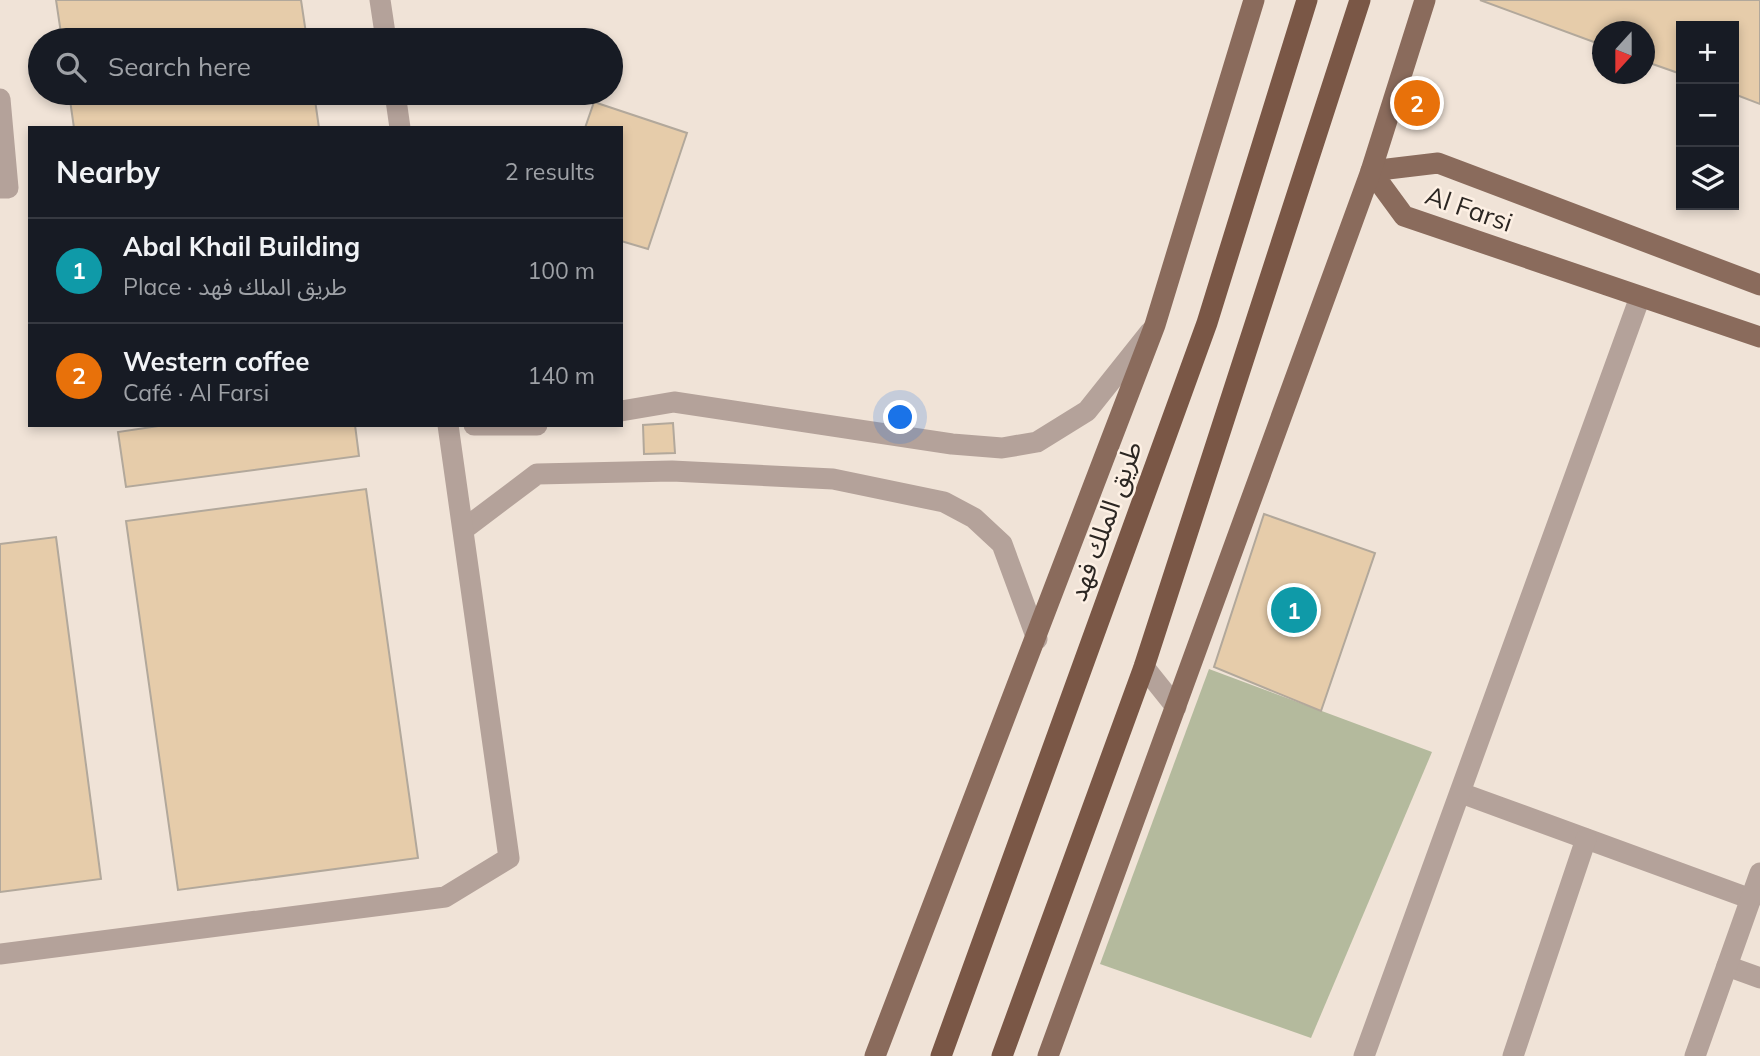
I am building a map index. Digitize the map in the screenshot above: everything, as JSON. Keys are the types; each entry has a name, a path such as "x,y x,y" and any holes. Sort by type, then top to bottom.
{"highway":[{"name":"طريق الملك فهد","path":"941,1056 1207,323 1307,0"},
{"path":"1002,1056 1144,667 1360,0"}],"main road":[{"path":"874,1056 1037,639 1155,325 1254,0"},
{"path":"1048,1056 1371,171 1425,0"},
{"name":"Al Farsi","path":"1760,285 1438,163 1371,171 1404,216 1760,337"}],"street":[{"path":"380,0 384,28"},
{"path":"0,99 8,187 0,188"},
{"path":"396,105 400,126"},
{"path":"1364,1056 1640,297"},
{"path":"623,411 674,402 953,444 1002,448 1037,442 1087,411 1155,325"},
{"path":"0,954 445,897 509,858 448,427"},
{"path":"464,529 537,474 672,471 833,479 944,502 974,518 1002,544 1037,639"},
{"path":"1144,667 1176,707"},
{"path":"1461,793 1751,899"},
{"path":"1513,1056 1586,839"},
{"path":"1695,1056 1760,873"},
{"path":"1727,966 1760,978"}],"green space":[{"path":"1209,669 1432,752 1311,1038 1100,964"}],"building":[{"path":"56,0 301,0 305,28 60,28"},
{"path":"1480,0 1760,0 1760,104 1739,96 1739,21 1676,21 1676,72 1655,65 1655,21 1592,21 1592,41"},
{"path":"71,105 316,105 319,126 74,126"},
{"path":"593,105 603,105 687,133 648,249 623,242 623,126 586,126"},
{"path":"673,423 675,453 644,454 643,425"},
{"path":"152,427 355,427 359,456 126,487 118,432"},
{"path":"366,489 418,858 178,890 126,521"},
{"path":"1264,514 1375,553 1321,711 1214,667"},
{"path":"56,537 101,879 0,892 0,544"}],"place":[{"name":"Western coffee","path":"1417,103"},
{"name":"Abal Khail Building","path":"1294,610"}]}
